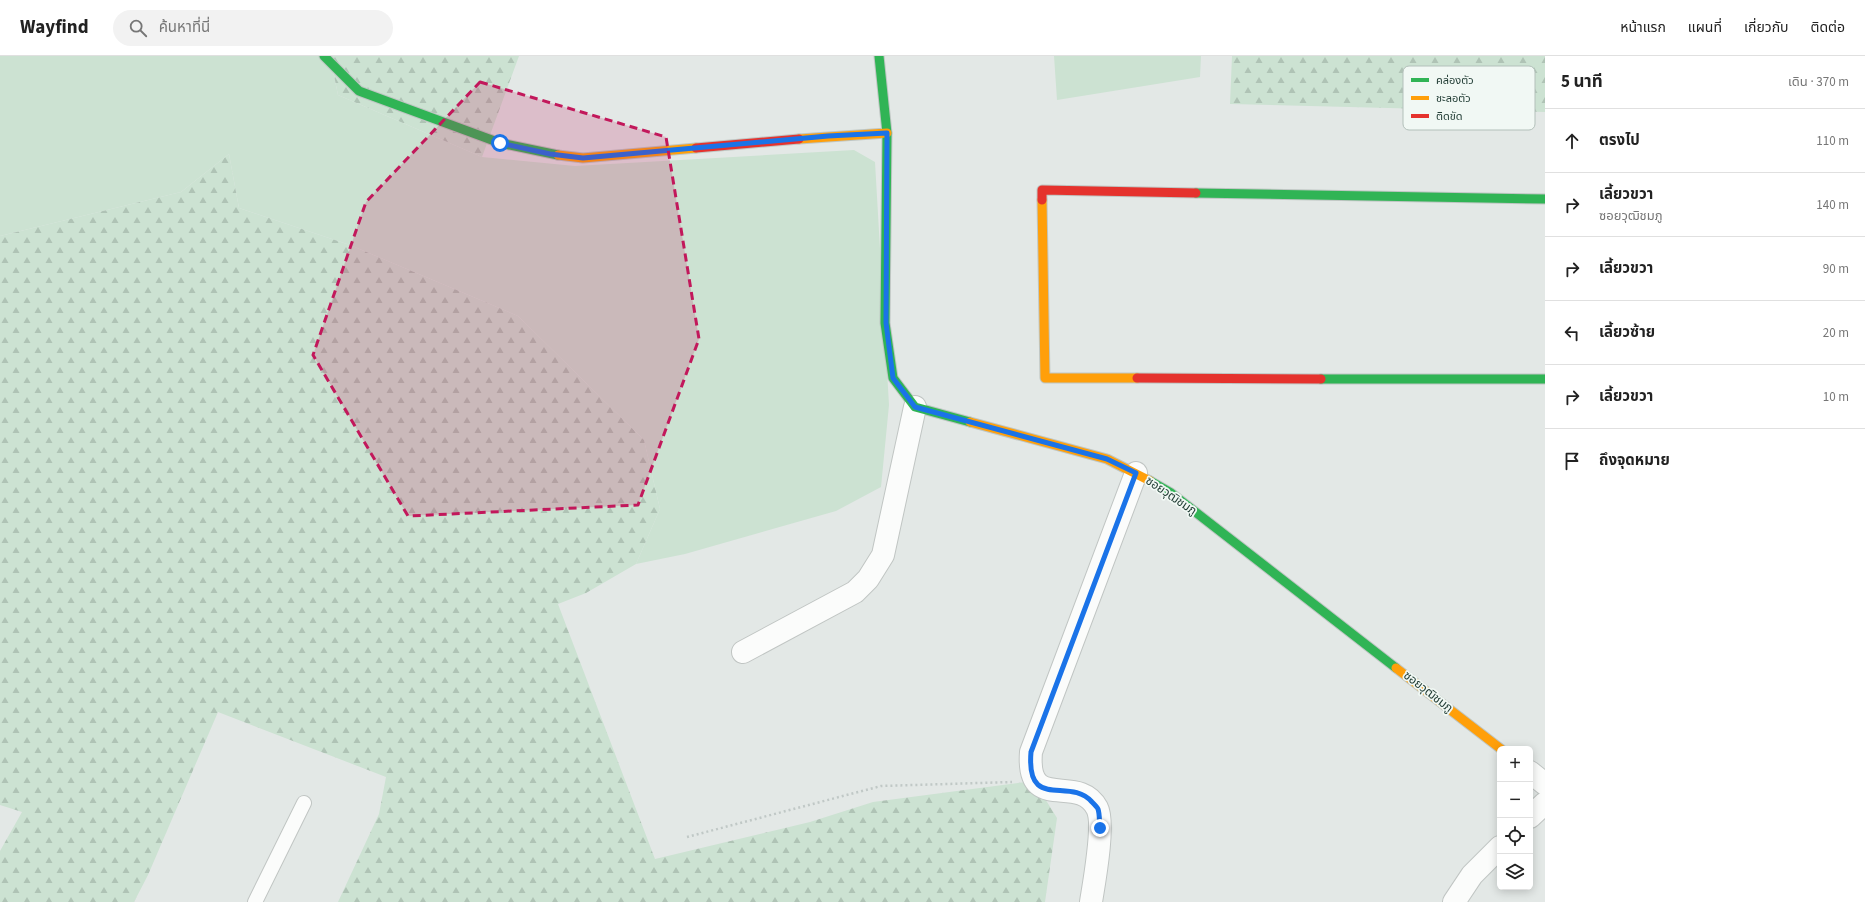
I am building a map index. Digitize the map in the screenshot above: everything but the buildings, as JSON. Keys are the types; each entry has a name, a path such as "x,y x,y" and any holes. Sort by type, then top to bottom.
{"street":[{"path":"324,56 359,91 500,143 550,154 583,158 828,136 887,133"},
{"path":"743,652 855,592 868,579 882,555 915,407 893,378 886,323 887,133 879,56"},
{"path":"1545,199 1042,190 1045,378 1545,379"},
{"name":"ซอยวุฒิชมภู","path":"915,407 1107,459 1136,473 1171,493 1497,746"},
{"path":"1091,902 1100,828 1098,808 1088,798 1078,793 1049,790 1034,781 1030,770 1031,752 1136,473"},
{"path":"1533,774 1545,784"},
{"path":"1533,814 1545,802"},
{"path":"1454,902 1472,875 1497,850"}],"lane":[{"path":"255,902 304,803"}],"path":[{"path":"687,837 881,786 1034,781"}],"highlighted area":[{"path":"480,82 666,137 699,339 638,505 408,516 313,355 366,202"}],"green space":[{"path":"0,56 330,56 338,95 482,157 575,166 854,150 875,162 889,405 881,487 836,511 685,554 636,564 660,509 644,440 518,316 350,245 239,208 229,154 181,192 0,236"},
{"path":"330,56 519,56 482,157 338,95"},
{"path":"1054,56 1201,56 1200,77 1057,100"},
{"path":"1232,56 1545,56 1545,112 1535,112 1535,66 1403,66 1403,108 1230,104"},
{"path":"229,154 239,208 350,245 518,316 644,440 660,509 636,564 586,593 558,604 655,859 810,822 873,802 1034,781 1057,818 1045,902 338,902 379,814 386,777 218,712 148,875 134,902 0,902 0,851 22,812 0,805 0,236 181,192"}],"traffic: fast":[{"path":"324,56 359,91 500,143 558,155"},
{"path":"879,56 887,133 885,323 893,378 915,407 970,422"},
{"path":"1196,193 1545,199"},
{"path":"1321,379 1545,379"},
{"path":"1150,481 1171,493 1396,668"}],"traffic: slow":[{"path":"799,139 887,133"},
{"path":"558,155 583,158 696,148"},
{"path":"1042,200 1045,378 1137,378"},
{"path":"970,422 1107,459 1150,481"},
{"path":"1396,668 1497,746"}],"traffic: jam":[{"path":"696,148 799,139"},
{"path":"1042,200 1042,190 1196,193"},
{"path":"1137,378 1321,379"}],"route":[{"path":"500,143 550,154 583,158 828,136 887,133 886,323 893,378 915,407 1107,459 1136,473 1031,752 1030,770 1034,781 1049,790 1078,793 1088,798 1098,808 1100,828"}]}
